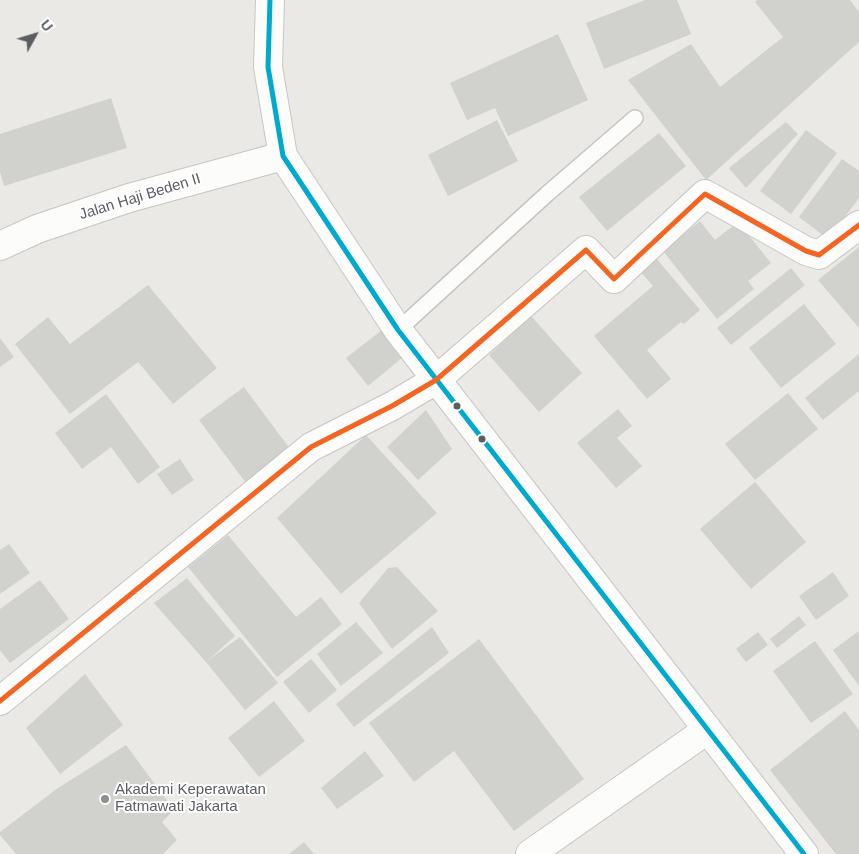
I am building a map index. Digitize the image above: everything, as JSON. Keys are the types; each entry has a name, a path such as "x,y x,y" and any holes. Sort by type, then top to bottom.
{"street":[{"path":"270,0 268,67 283,156 398,330 804,854"},
{"name":"Jalan Haji Beden II","path":"0,246 37,230 129,198 283,156"},
{"path":"0,701 311,447 392,406 436,380 586,250 614,278 704,194 806,251 819,255 859,225"},
{"path":"530,854 707,730"}],"lane":[{"path":"398,330 547,194 635,118"}],"building":[{"path":"645,0 677,0 691,34 604,69 586,23"},
{"path":"757,0 850,0 859,12 859,42 706,180 628,80 691,44 720,87 783,37 755,2"},
{"path":"558,34 588,100 508,136 495,108 467,120 450,83"},
{"path":"111,98 127,148 4,186 0,172 0,134"},
{"path":"497,120 518,161 448,196 428,155"},
{"path":"786,122 798,134 746,188 729,168"},
{"path":"806,130 837,153 791,214 760,191"},
{"path":"659,133 686,166 607,231 579,197"},
{"path":"842,159 859,171 859,198 828,239 799,217"},
{"path":"700,221 715,240 738,222 771,263 748,281 754,289 717,319 663,251"},
{"path":"859,247 859,328 818,280"},
{"path":"656,258 700,310 684,324 681,322 647,350 671,379 647,399 594,336 653,286 641,272"},
{"path":"791,268 805,285 731,345 717,328"},
{"path":"148,285 217,368 173,404 138,362 70,414 15,344 48,317 70,344"},
{"path":"804,304 836,344 781,388 749,348"},
{"path":"531,316 582,373 539,412 489,355"},
{"path":"387,326 408,353 368,386 346,358"},
{"path":"0,338 14,357 0,367"},
{"path":"859,354 859,391 823,420 805,398"},
{"path":"244,387 296,457 252,491 199,420"},
{"path":"788,393 818,429 755,480 725,444"},
{"path":"106,394 160,467 138,484 111,447 82,469 55,433"},
{"path":"618,409 632,426 617,438 642,466 616,488 577,443"},
{"path":"426,410 452,449 418,480 387,447"},
{"path":"366,435 437,513 341,594 277,518"},
{"path":"180,459 194,480 172,495 157,474"},
{"path":"755,482 806,542 751,589 700,529"},
{"path":"228,535 296,617 321,597 342,624 277,677 188,567"},
{"path":"9,544 30,573 0,594 0,550"},
{"path":"397,567 438,611 392,649 359,603 388,568"},
{"path":"833,572 849,596 816,620 799,596"},
{"path":"187,578 235,636 207,661 240,637 278,683 245,710 154,603"},
{"path":"40,580 69,619 10,663 0,650 0,609"},
{"path":"799,616 806,625 777,648 770,639"},
{"path":"356,622 383,653 341,686 317,654"},
{"path":"432,627 449,653 354,727 336,704"},
{"path":"859,631 859,686 833,650"},
{"path":"758,632 768,645 746,662 736,649"},
{"path":"479,639 584,779 514,831 454,751 414,782 369,723"},
{"path":"815,641 853,694 811,723 773,671"},
{"path":"311,659 337,690 309,713 283,682"},
{"path":"85,674 123,725 60,774 26,728"},
{"path":"274,701 305,741 259,777 228,738"},
{"path":"845,711 859,730 859,854 836,854 770,770"},
{"name":"Akademi Keperawatan Fatmawati Jakarta","path":"126,745 174,810 162,822 177,840 163,854 16,854 0,835 0,832 58,788"},
{"path":"365,751 384,776 337,809 321,788"},
{"path":"304,842 314,854 289,854"}],"transit line":[{"path":"270,0 268,67 283,156 398,330 804,854"},
{"path":"0,701 311,447 392,406 436,380 586,250 614,279 705,194 806,251 819,255 859,225"}],"place":[{"name":"Akademi Keperawatan Fatmawati Jakarta","path":"105,799"}]}
